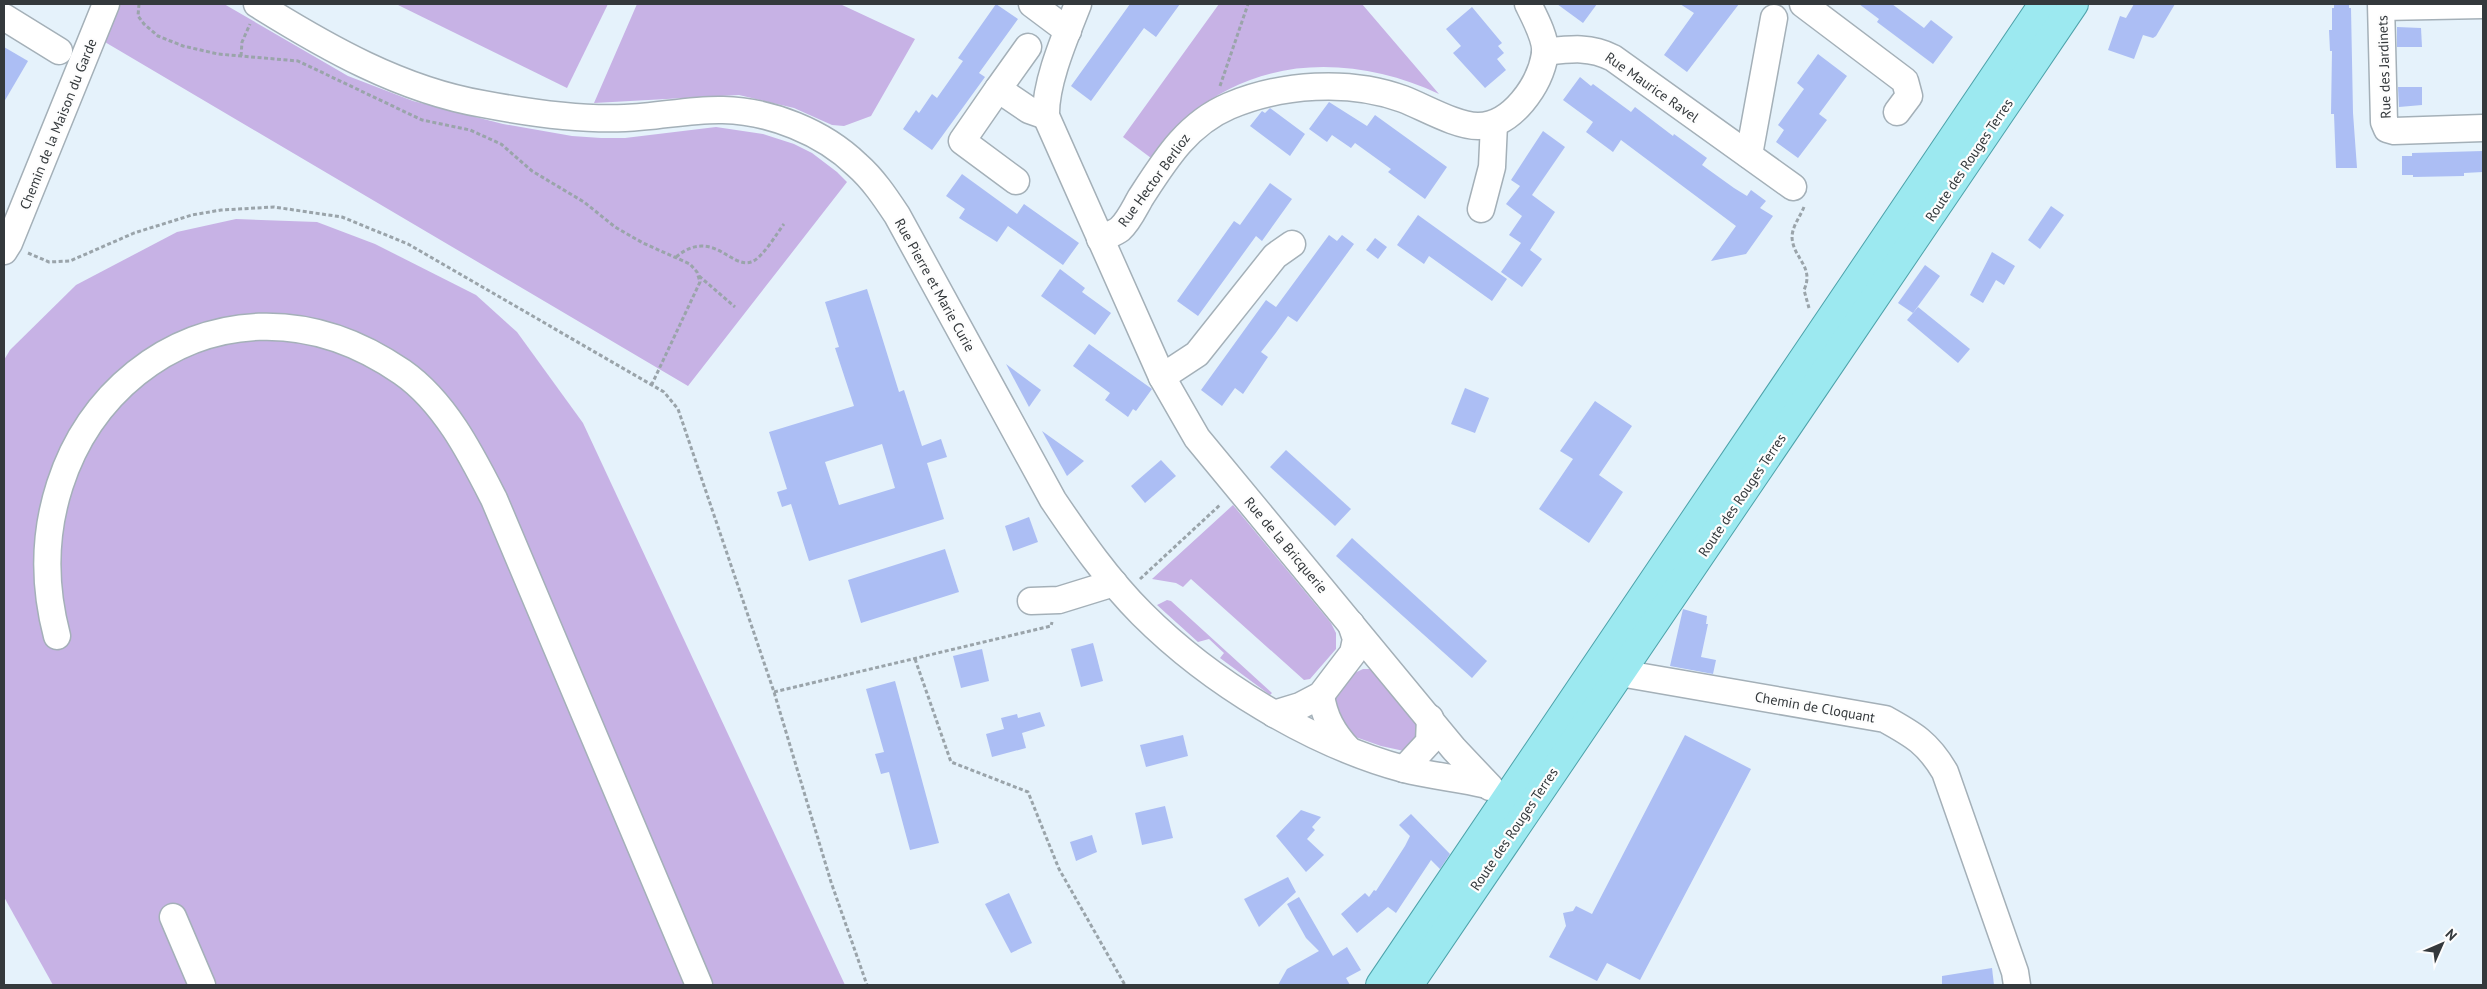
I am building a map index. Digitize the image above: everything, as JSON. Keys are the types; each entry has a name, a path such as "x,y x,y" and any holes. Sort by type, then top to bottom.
{"main road":[{"name":"Route des Rouges Terres","path":"1380,985 2043,4"},
{"name":"Route des Rouges Terres","path":"1409,985 1506,799 1620,673 2074,4"}],"street":[{"name":"Chemin de la Maison du Garde","path":"6,245 106,4"},
{"path":"1032,4 1068,31"},
{"path":"998,89 1029,110 1046,116 1046,106 1059,54 1078,4"},
{"path":"1482,208 1492,167 1494,124 1506,117 1520,104 1533,85 1545,52 1538,25 1528,4"},
{"path":"1804,4 1905,81 1909,96 1897,112"},
{"name":"Rue Pierre et Marie Curie","path":"259,5 310,36 382,73 438,93 482,104 590,118 625,118 722,110 756,113 783,121 833,146 856,164 882,192 897,215 1054,500 1081,542 1119,588 1174,644 1274,714 1349,749 1404,769 1506,799"},
{"path":"2381,5 2483,6"},
{"name":"Rue des Jardinets","path":"2381,5 2384,122 2387,130 2483,128"},
{"path":"4,17 59,50"},
{"path":"1749,156 1774,18"},
{"path":"1016,181 962,141 1028,47"},
{"name":"Rue Maurice Ravel","path":"1545,52 1579,48 1600,51 1613,58 1793,187"},
{"name":"Rue Hector Berlioz","path":"1100,239 1120,229 1174,149 1188,132 1210,114 1269,92 1306,86 1378,92 1401,98 1476,126 1494,124"},
{"name":"Rue de la Bricquerie","path":"1046,116 1162,377 1197,438 1387,668 1430,718 1506,799"},
{"path":"1162,377 1197,354 1275,256 1292,244"},
{"path":"57,636 49,607 46,543 50,505 65,460 88,419 124,380 155,357 197,338 231,329 277,326 314,331 363,348 404,373 443,411 468,449 494,499 699,985"},
{"path":"1031,601 1059,600 1119,588"},
{"path":"1274,714 1300,706 1321,695 1352,653 1356,639 1352,624"},
{"path":"1340,671 1360,664 1371,663 1387,668"},
{"name":"Chemin de Cloquant","path":"1620,673 1885,719 1917,736 1945,772 2015,972 2017,985"},
{"path":"1321,695 1329,724 1336,736 1349,749"},
{"path":"1404,769 1429,742 1430,718"},
{"path":"173,917 202,985"}],"path":[{"path":"139,4 138,16 158,36 183,46 218,54 298,61 422,120 470,130 501,144 532,171 584,202 615,226 643,243 676,256 690,264 700,282 652,384"},
{"path":"1210,114 1248,4"},
{"path":"241,56 246,30 259,5"},
{"path":"1793,187 1804,204 1794,227 1792,238 1808,274 1808,281 1804,290 1805,299"},
{"path":"6,245 43,261 62,263 79,259 134,233 171,221 221,210 274,207 342,217 371,227 408,244 664,392 678,410 774,692 831,882 867,985"},
{"path":"676,256 685,249 707,246 742,262 751,263 759,258 784,224"},
{"path":"698,276 735,307"},
{"path":"1119,588 1238,488"},
{"path":"774,692 1051,626 1059,600"},
{"path":"915,659 951,762 1028,792 1059,869 1125,985"}],"shaded area":[{"path":"113,4 224,4 348,76 413,101 503,124 572,136 601,138 625,138 716,127 763,134 794,144 812,153 847,182 688,386 93,35"},
{"path":"396,4 608,4 567,88"},
{"path":"637,4 840,4 915,39 871,116 844,126 832,125 794,108 739,95 594,103"},
{"path":"1219,4 1362,4 1439,94 1408,81 1343,68 1310,68 1278,72 1247,81 1217,96 1189,116 1151,158 1123,137"},
{"path":"236,219 317,222 375,244 476,295 517,332 583,423 845,985 53,985 4,897 4,360 10,350 76,285 177,232"},
{"path":"1233,505 1331,623 1336,633 1336,649 1310,679 1304,680 1191,579 1183,587 1176,583 1152,579"},
{"path":"1167,600 1171,601 1272,693 1270,695 1220,658 1224,653 1209,639 1198,642 1157,605"},
{"path":"1363,669 1372,669 1416,716 1421,734 1404,751 1381,746 1347,734 1330,693 1346,677"}],"building":[{"path":"996,4 1018,19 979,73 985,77 932,150 903,129 916,110 919,113 932,94 937,98 963,61 958,58"},
{"path":"1130,4 1180,4 1156,37 1144,28 1091,101 1071,86"},
{"path":"1557,4 1597,4 1583,23"},
{"path":"1680,4 1739,4 1687,72 1664,55 1694,13"},
{"path":"1859,4 1892,4 1924,28 1931,20 1953,37 1933,64 1877,22 1879,19"},
{"path":"2134,4 2175,4 2156,36 2153,38 2143,35 2134,59 2108,50 2120,16 2126,18"},
{"path":"2334,4 2349,4 2349,8 2351,8 2353,113 2357,168 2336,168 2334,114 2331,114 2332,51 2330,51 2329,30 2332,30 2332,8 2334,8"},
{"path":"1472,7 1502,43 1498,46 1504,53 1497,59 1506,70 1485,88 1453,53 1461,46 1446,29"},
{"path":"2397,27 2421,28 2422,47 2397,47"},
{"path":"4,47 28,61 4,102"},
{"path":"1818,54 1847,76 1819,114 1827,120 1798,158 1776,142 1784,130 1778,125 1804,89 1797,83"},
{"path":"1580,77 1591,86 1593,84 1631,112 1635,107 1673,136 1674,134 1707,158 1702,165 1734,188 1747,196 1751,190 1766,201 1760,208 1773,216 1746,254 1711,261 1736,226 1621,140 1613,152 1586,132 1593,122 1563,100"},
{"path":"2398,87 2422,87 2422,105 2399,107"},
{"path":"1329,102 1367,126 1375,115 1447,167 1425,199 1388,172 1391,169 1355,143 1351,148 1332,135 1327,142 1309,129"},
{"path":"1270,108 1305,134 1290,156 1250,126 1262,111 1265,113"},
{"path":"1543,131 1565,147 1532,195 1555,212 1530,250 1542,259 1522,287 1501,272 1521,243 1509,235 1522,216 1506,204 1520,186 1511,180"},
{"path":"2483,151 2483,172 2464,173 2464,176 2413,177 2413,175 2402,175 2402,156 2412,156 2412,153"},
{"path":"962,174 1017,214 1024,204 1079,243 1063,265 1008,226 997,242 959,218 965,209 946,196"},
{"path":"1270,183 1292,199 1262,241 1256,236 1198,316 1177,301 1234,221 1240,225"},
{"path":"2051,206 2064,215 2040,249 2028,240"},
{"path":"1418,215 1507,279 1492,301 1429,256 1424,264 1397,245"},
{"path":"1329,235 1337,241 1342,235 1354,244 1297,322 1288,316 1261,352 1268,357 1243,394 1235,388 1222,406 1201,390 1266,300 1276,307"},
{"path":"1375,238 1387,247 1378,259 1366,250"},
{"path":"1992,252 2015,266 2004,285 1996,280 1983,303 1970,295"},
{"path":"1925,265 1940,276 1913,313 1898,303"},
{"path":"1060,269 1085,288 1082,292 1111,313 1095,335 1041,296"},
{"path":"867,289 899,392 904,390 922,446 941,439 947,457 927,463 944,519 809,561 791,504 782,507 777,492 787,489 769,432 854,406 835,348 839,347 825,302","holes":["882,444 895,488 839,505 825,462"]},
{"path":"1918,307 1970,349 1958,363 1907,320"},
{"path":"1089,344 1152,389 1136,411 1133,409 1128,417 1105,400 1110,393 1073,366"},
{"path":"1006,364 1041,390 1029,407"},
{"path":"1465,388 1489,398 1475,433 1451,424"},
{"path":"1595,401 1632,426 1599,475 1623,492 1589,543 1539,509 1573,459 1560,451"},
{"path":"1042,431 1084,461 1067,476"},
{"path":"1286,450 1351,509 1335,526 1270,467"},
{"path":"1161,460 1176,476 1145,503 1131,486"},
{"path":"1029,517 1038,542 1013,551 1005,526"},
{"path":"1352,538 1487,661 1472,678 1336,556"},
{"path":"945,549 959,592 861,623 848,580"},
{"path":"1683,609 1707,616 1706,624 1708,624 1701,657 1716,660 1713,674 1670,666"},
{"path":"1093,643 1103,681 1081,687 1071,649"},
{"path":"982,649 989,681 961,688 953,656"},
{"path":"895,681 939,843 910,850 889,772 881,774 875,754 884,752 866,689"},
{"path":"1040,712 1045,726 1022,733 1026,748 992,757 986,734 1004,729 1001,718 1017,714 1018,718"},
{"path":"1183,735 1188,756 1146,767 1140,745"},
{"path":"1685,735 1751,769 1640,980 1607,963 1597,981 1549,957 1566,926 1563,913 1573,911 1576,906 1592,914"},
{"path":"1165,806 1173,838 1142,845 1135,813"},
{"path":"1301,810 1321,817 1312,827 1315,830 1307,839 1324,855 1306,872 1276,836"},
{"path":"1411,814 1450,854 1440,869 1431,860 1396,913 1388,907 1357,933 1341,914 1365,893 1369,897 1374,890 1376,891 1410,836 1399,825"},
{"path":"1092,835 1097,852 1076,861 1070,842"},
{"path":"1288,877 1296,892 1259,927 1244,899"},
{"path":"1009,893 1032,943 1011,953 985,904"},
{"path":"1299,897 1333,956 1347,947 1361,970 1346,978 1350,985 1278,985 1287,969 1319,951 1306,938 1287,904"},
{"path":"1992,968 1994,985 1942,985 1942,976"}]}
